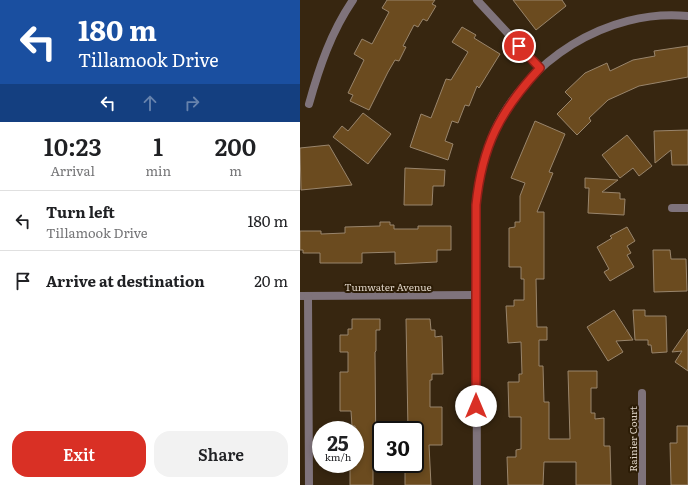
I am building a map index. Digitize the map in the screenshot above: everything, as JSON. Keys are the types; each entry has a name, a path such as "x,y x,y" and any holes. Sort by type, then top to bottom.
{"street":[{"path":"309,104 319,69 330,42 352,0"},
{"path":"477,0 540,68"},
{"path":"477,485 476,205 484,157 493,134 504,112 520,90 540,68 582,38 604,28 631,20 658,16 688,16"},
{"path":"672,208 688,208"},
{"name":"Tumwater Avenue","path":"304,296 476,295"},
{"path":"304,296 309,485"},
{"name":"Rainier Court","path":"642,393 642,485"}],"building":[{"path":"387,0 435,0 432,4 436,6 427,21 423,19 418,27 414,25 403,46 406,47 399,61 395,60 369,110 350,101 353,95 348,93 364,60 354,54 362,39 372,44 389,12 382,8"},
{"path":"513,0 562,0 566,6 536,30"},
{"path":"462,27 476,35 474,38 500,54 479,88 477,86 469,106 465,105 458,123 452,121 445,141 453,144 448,160 410,147 421,114 431,118 446,79 451,80 468,52 452,42"},
{"path":"688,46 688,77 639,86 608,100 589,118 591,121 577,135 557,114 572,99 565,92 585,73 607,63 610,71 633,60 655,56 654,51"},
{"path":"363,113 391,134 368,164 333,137 342,126 348,131"},
{"path":"535,121 565,134 549,172 553,173 537,212 544,212 544,279 536,279 537,327 547,327 547,340 539,340 539,366 543,366 544,402 549,402 549,439 570,439 568,371 597,371 597,388 591,388 591,413 595,413 595,419 604,418 604,446 610,446 611,485 576,485 576,462 544,462 543,485 508,485 507,457 516,457 516,450 521,449 521,417 509,417 508,382 519,382 519,374 522,374 521,342 508,343 506,306 514,306 514,300 524,300 524,279 521,279 521,267 509,267 509,228 515,227 515,222 520,222 520,196 525,183 511,178"},
{"path":"688,130 688,165 672,165 671,150 655,163 654,131"},
{"path":"627,135 652,166 639,176 633,168 620,178 602,155"},
{"path":"329,145 352,185 301,190 300,148"},
{"path":"405,168 445,170 444,186 433,186 432,205 404,205"},
{"path":"585,178 618,180 602,192 620,193 620,199 625,199 624,215 588,213 589,188 585,188"},
{"path":"380,222 390,222 390,225 394,225 394,229 418,229 418,226 451,226 451,250 437,250 437,262 395,264 395,252 362,253 362,263 320,263 320,253 303,253 303,250 300,250 300,231 321,231 321,234 345,233 345,227 380,226"},
{"path":"627,227 635,241 627,246 631,253 627,255 634,267 610,281 604,272 609,269 597,247 612,238 610,236"},
{"path":"653,250 670,250 671,259 686,259 687,291 654,292"},
{"path":"614,310 633,340 616,341 623,352 608,361 587,327"},
{"path":"633,310 645,310 645,316 666,316 667,352 652,353 651,345 648,345 648,340 635,340"},
{"path":"352,319 380,319 380,330 376,330 375,352 376,421 372,421 373,485 350,485 350,473 364,473 364,421 352,421 351,411 340,411 340,372 348,372 348,352 340,352 340,335 348,335 348,329 352,329"},
{"path":"406,319 430,319 431,330 435,330 435,337 442,336 443,374 432,374 432,380 430,380 430,407 442,407 442,445 429,445 431,485 405,485 405,473 424,473 424,421 408,421"},
{"path":"688,329 688,371 675,362 682,351 672,352"},
{"path":"677,426 688,426 688,485 671,485 670,443 677,443"}],"route":[{"path":"476,406 476,205 484,157 493,134 504,112 520,90 540,68 519,46"}]}
